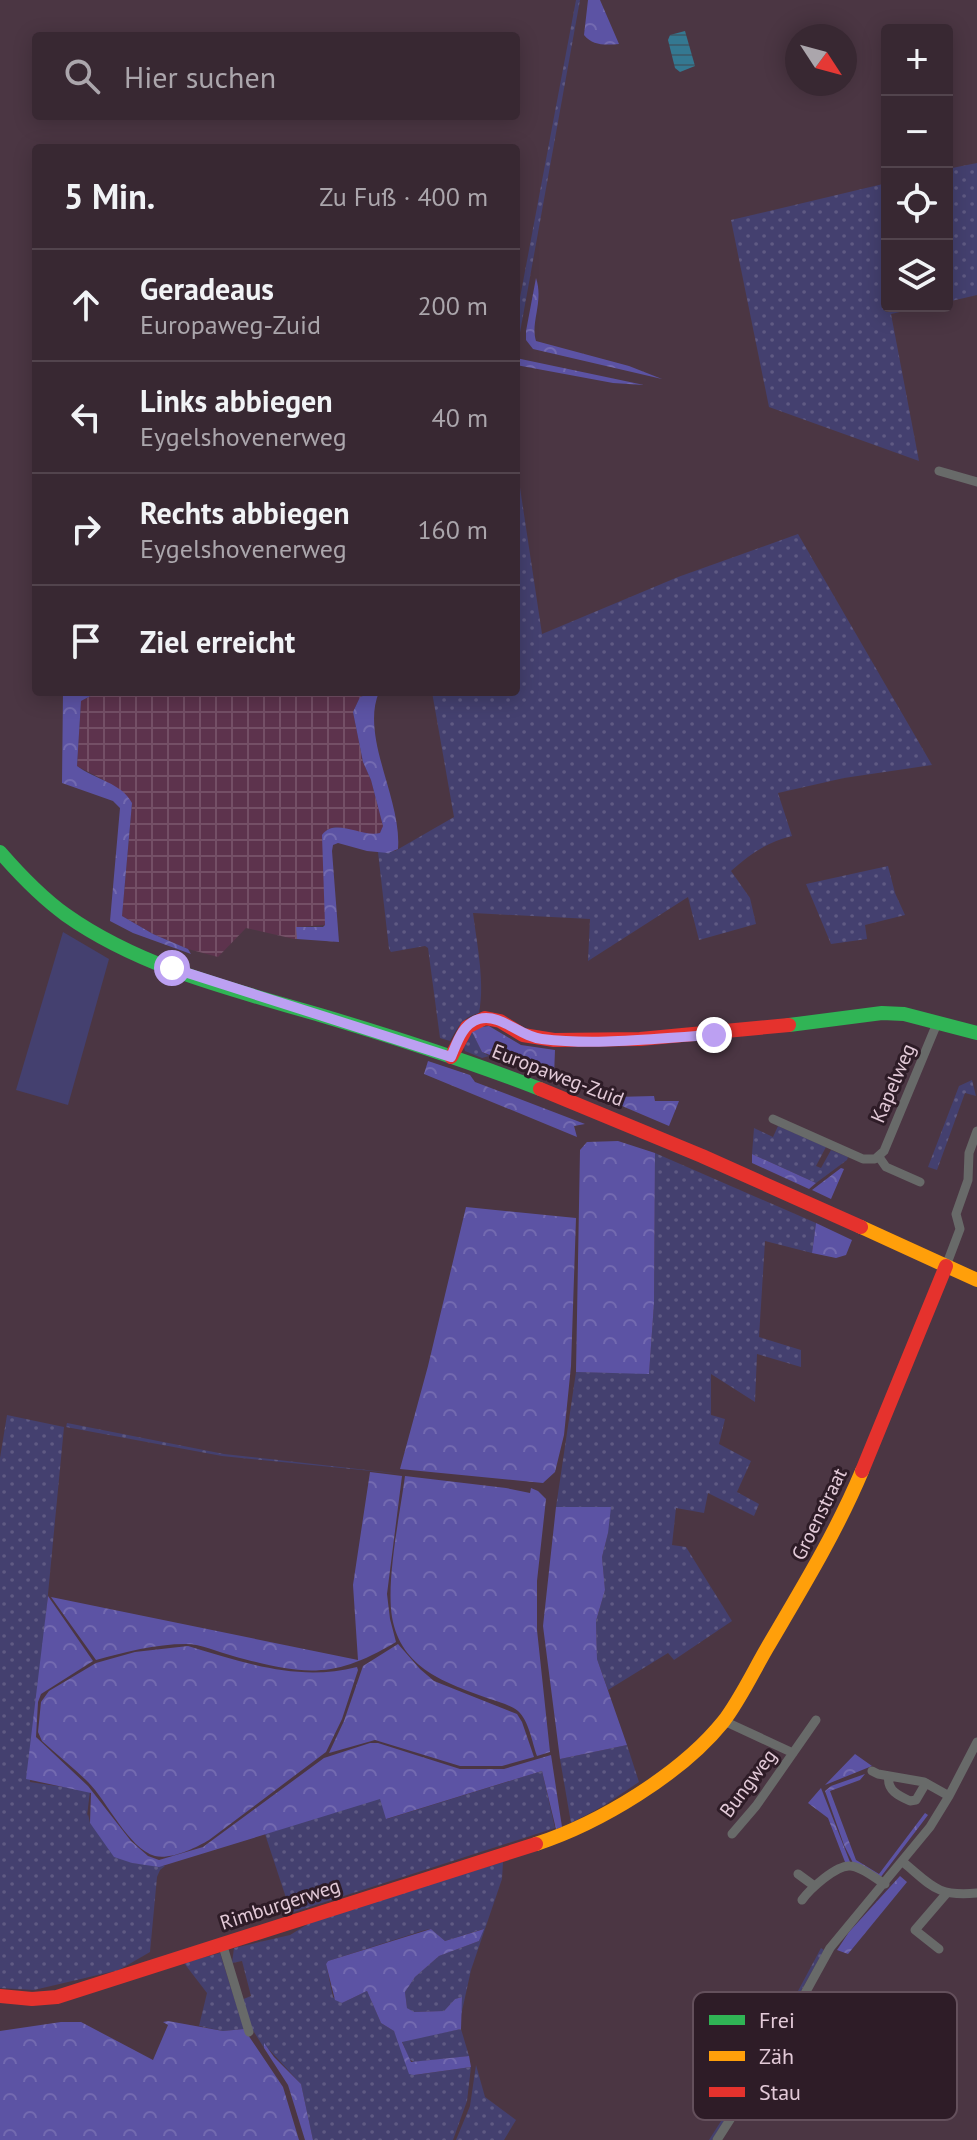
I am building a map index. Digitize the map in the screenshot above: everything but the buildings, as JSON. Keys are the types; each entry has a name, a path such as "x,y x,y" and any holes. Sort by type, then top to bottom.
{"street":[{"path":"939,471 977,482"},
{"name":"Europaweg-Zuid","path":"0,852 23,879 48,901 101,937 132,952 198,978 451,1057 639,1129 977,1280"},
{"path":"451,1057 469,1024 487,1018 500,1021 528,1037 576,1041 727,1034 882,1013 938,1021 977,1033"},
{"name":"Kapelweg","path":"879,1157 938,1021"},
{"path":"773,1119 863,1159 879,1157 886,1167 920,1182"},
{"name":"Groenstraat","path":"570,1833 645,1789 692,1753 724,1721 840,1523 902,1379 960,1229 956,1214 968,1180 969,1153 977,1131"},
{"name":"Bungweg","path":"732,1834 756,1806 816,1720"},
{"name":"Bungweg","path":"724,1721 793,1753"},
{"path":"806,1992 830,1948 903,1862 949,1796 977,1742"},
{"path":"872,1771 926,1783 949,1796"},
{"path":"889,1776 888,1786 910,1801 916,1800 926,1783"},
{"name":"Rimburgerweg","path":"0,1996 32,1999 57,1997 570,1833"},
{"path":"903,1862 946,1894 977,1893"},
{"path":"802,1900 813,1885 849,1865 885,1884"},
{"path":"798,1874 813,1885"},
{"path":"939,1949 915,1930 946,1894"},
{"path":"222,1943 249,2032"},
{"path":"717,2140 730,2120"}],"shaded area":[{"path":"576,0 580,0 520,332 520,298"},
{"path":"977,163 977,295 953,301 953,168"},
{"path":"881,184 881,312 900,312 891,314 919,461 769,407 731,220"},
{"path":"520,488 542,634 678,577 798,534 932,765 844,778 778,793 792,836 759,849 731,871 750,898 756,924 699,940 688,897 588,961 590,919 473,913 481,976 479,1013 464,1020 450,1041 440,1038 428,948 391,952 389,949 378,852 395,851 454,817 433,696 520,696"},
{"path":"90,696 363,696 353,712 363,762 383,826 380,833 372,835 335,827 326,830 325,925 297,927 297,939 246,928 218,957 188,949 122,916 132,803 104,780 77,766 81,701"},
{"path":"888,866 905,915 865,925 867,939 831,944 806,884"},
{"path":"63,932 109,959 68,1105 16,1090"},
{"path":"472,1032 482,1052 489,1056 482,1058 465,1051"},
{"path":"972,1080 976,1096 965,1093 937,1170 928,1167 959,1086"},
{"path":"778,1126 826,1147 816,1166 821,1168 831,1150 848,1157 847,1160 816,1183 752,1154 754,1128 773,1137"},
{"path":"655,1153 816,1223 812,1253 765,1241 759,1337 801,1350 801,1367 757,1354 755,1402 711,1374 711,1415 725,1419 719,1444 751,1461 737,1492 759,1504 754,1516 708,1493 704,1513 676,1508 672,1545 686,1547 732,1621 674,1660 668,1653 608,1690 597,1659 596,1621 605,1590 602,1557 608,1533 556,1507 576,1372 649,1373 654,1303"},
{"path":"7,1415 64,1427 30,1782 90,1791 87,1816 90,1823 132,1863 165,1866 157,1877 150,1952 119,1970 34,1990 0,1988 0,1458"},
{"path":"67,1423 224,1454 402,1474 222,1456 66,1427"},
{"path":"627,1745 639,1782 571,1823 560,1759"},
{"path":"542,1771 555,1828 291,1913 265,1834 379,1795 387,1819"},
{"path":"503,1862 502,1879 471,1970 460,2020 462,1997 455,1999 444,2011 413,2012 407,2008 405,1992 415,1977 439,1956 479,1941 483,1929 445,1941 431,1929 425,1930 326,1964 333,1997 342,2003 367,1991 381,2023 394,2031 415,2075 471,2067 467,2101 453,2140 313,2140 301,2084 264,2044 264,2048 249,2024 241,2000 251,1996 242,1961 232,1963 234,1948 290,1935 308,1921"},
{"path":"821,1948 824,1950 800,1992 797,1992"},
{"path":"220,1953 244,2029 223,2031 199,2026 207,1993 184,1963"},
{"path":"461,2029 469,2056 414,2062 409,2059 402,2041"},
{"path":"476,2065 485,2097 516,2120 504,2140 456,2140 470,2106"},
{"path":"722,2120 725,2120 712,2140 709,2140"}],"green space":[{"path":"588,0 600,0 619,44 595,43 584,35"},
{"path":"536,278 539,295 536,341 629,366 662,379 533,349 526,340 526,331"},
{"path":"520,359 644,385 613,383 520,366"},
{"path":"63,696 90,696 81,701 77,766 115,786 132,803 122,916 188,949 191,954 133,933 110,921 120,808 113,801 62,783"},
{"path":"378,696 375,728 398,830 398,849 388,853 338,843 333,845 339,942 297,939 296,927 325,925 322,835 334,828 380,833 383,826 363,762 353,712 360,697"},
{"path":"489,1026 521,1045 555,1050 554,1076 571,1083 563,1083 482,1052 472,1032"},
{"path":"428,1061 470,1075 475,1082 585,1124 574,1126 577,1137 424,1074"},
{"path":"654,1096 655,1101 679,1101 669,1126 615,1103 615,1097"},
{"path":"618,1141 655,1153 654,1303 649,1374 576,1372 580,1150 587,1142"},
{"path":"752,1154 816,1183 809,1189 752,1163"},
{"path":"841,1168 844,1169 831,1199 812,1190"},
{"path":"466,1207 576,1218 571,1366 564,1435 555,1472 543,1483 400,1469"},
{"path":"816,1223 852,1240 846,1255 836,1258 812,1253"},
{"path":"370,1472 402,1476 387,1594 396,1642 354,1663 335,1668 299,1670 186,1644 129,1651 96,1660 51,1597 358,1660 353,1585"},
{"path":"405,1476 530,1493 531,1488 546,1499 537,1581 537,1630 550,1752 537,1756 528,1726 518,1711 428,1672 415,1662 397,1635 392,1617 391,1585"},
{"path":"556,1507 611,1507 602,1557 605,1590 596,1621 597,1659 627,1745 560,1759 543,1626"},
{"path":"48,1596 93,1661 41,1694 36,1737 88,1786 131,1841 148,1856 159,1860 203,1847 324,1758 370,1743 460,1769 504,1769 551,1755 562,1827 556,1829 542,1771 386,1819 380,1799 159,1867 114,1857 90,1823 91,1793 26,1779"},
{"path":"398,1644 434,1681 517,1714 534,1757 502,1766 460,1766 375,1740 329,1753 363,1666"},
{"path":"188,1646 230,1659 293,1671 335,1671 357,1667 358,1670 342,1719 326,1752 209,1840 190,1850 161,1857 145,1852 136,1844 88,1782 42,1741 38,1732 41,1702 49,1691 96,1663 135,1652"},
{"path":"855,1754 872,1766 825,1785"},
{"path":"865,1774 860,1780 830,1791 856,1860 879,1874 925,1813 928,1815 880,1878 853,1863 825,1791"},
{"path":"821,1788 850,1862 845,1862 828,1818 808,1803"},
{"path":"900,1876 907,1882 848,1954 837,1950 849,1932"},
{"path":"431,1929 445,1941 484,1929 479,1941 439,1956 415,1977 405,1992 407,2008 414,2012 444,2011 455,1999 462,1997 461,2029 402,2042 411,2062 469,2056 471,2067 414,2075 409,2074 394,2031 381,2023 367,1991 342,2003 335,2000 326,1964"},
{"path":"81,2022 153,2060 168,2025 163,2022 223,2031 244,2029 283,2087 299,2140 0,2140 0,2031"},
{"path":"264,2043 301,2084 313,2140 305,2140 288,2085 264,2048"}],"water":[{"path":"685,31 695,66 680,72 675,68 668,40 670,35"}],"traffic: fast":[{"path":"0,852 31,885 66,915 125,949 189,976 403,1041 540,1089"},
{"path":"789,1025 882,1013 904,1014 977,1033"}],"traffic: slow":[{"path":"861,1227 977,1280"},
{"path":"536,1844 586,1823 638,1795 685,1760 723,1722 818,1561 862,1471"}],"traffic: jam":[{"path":"451,1057 467,1027 485,1018 500,1021 523,1035 554,1040 640,1039 789,1025"},
{"path":"540,1089 702,1156 861,1227"},
{"path":"862,1471 946,1266"},
{"path":"0,1996 32,1999 57,1997 536,1844"}],"route":[{"path":"172,968 451,1057 469,1024 487,1018 495,1018 519,1033 541,1039 670,1039 714,1035"}]}
